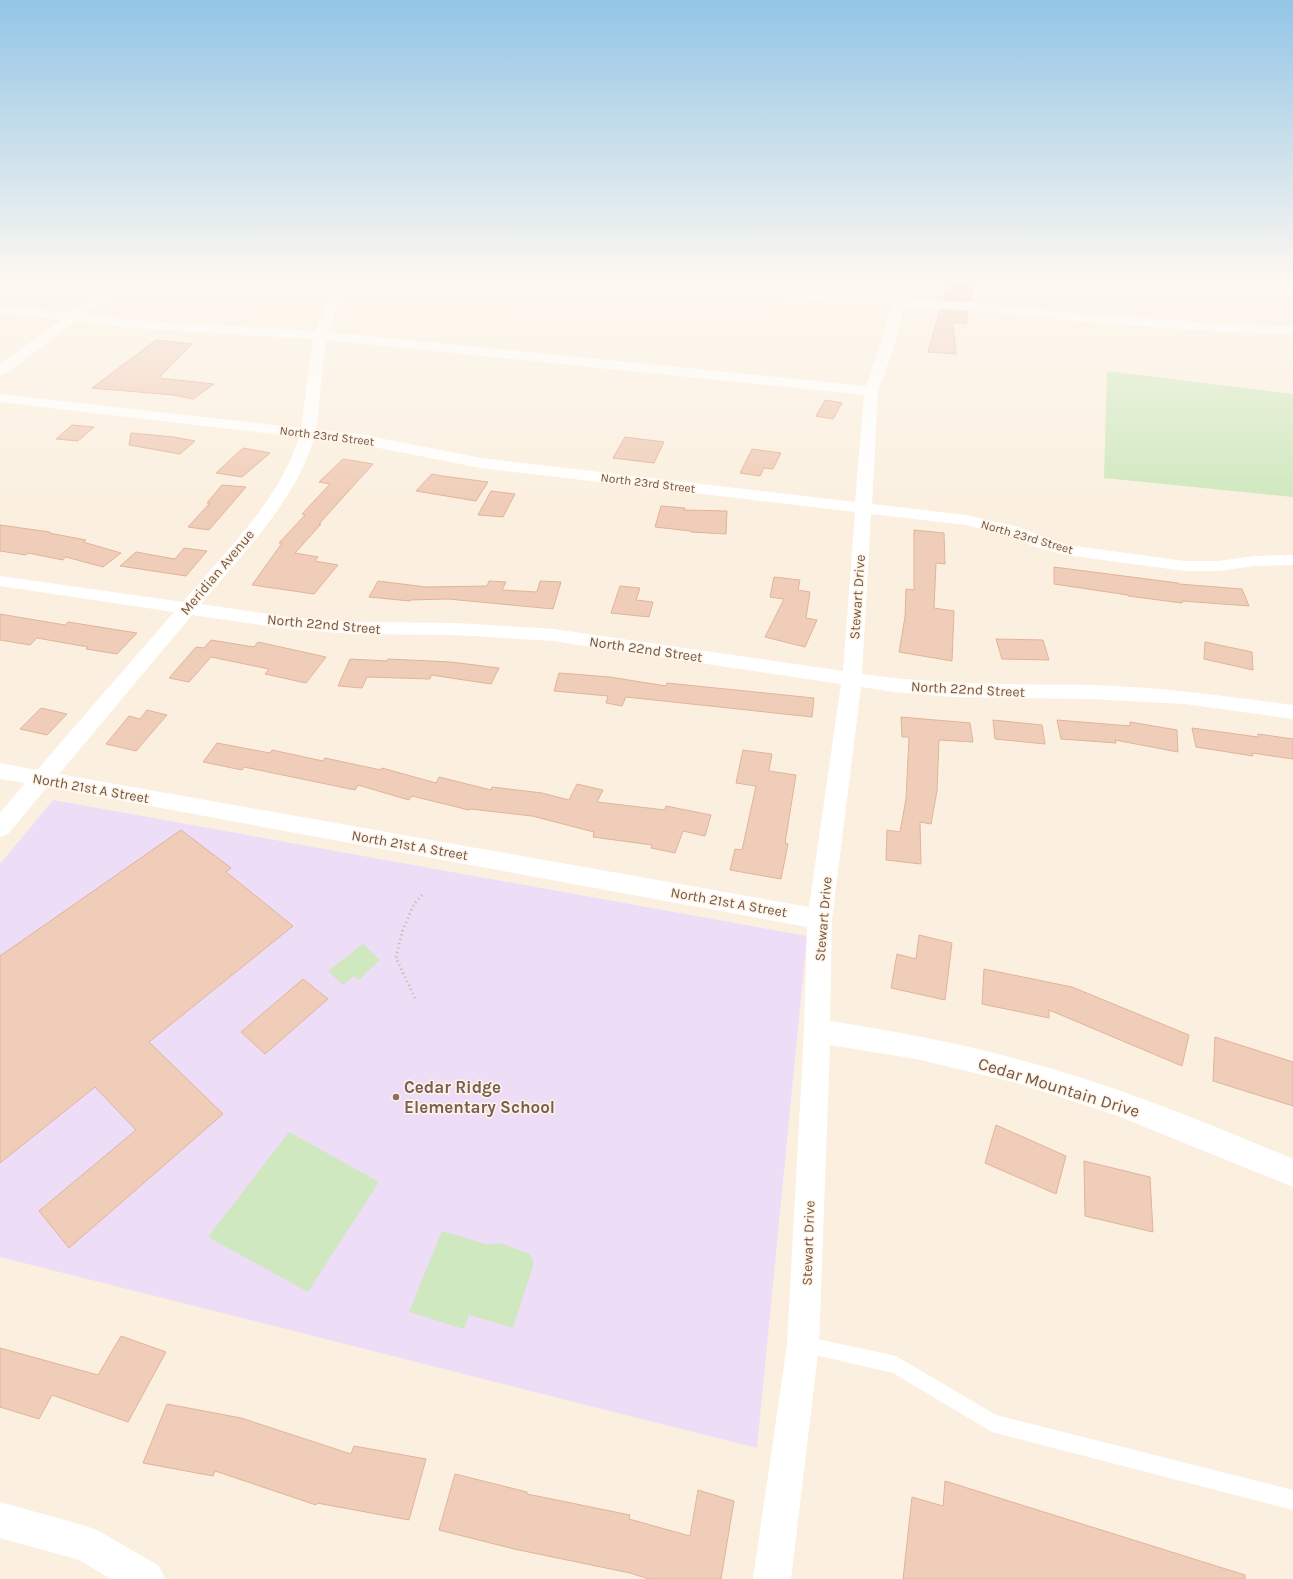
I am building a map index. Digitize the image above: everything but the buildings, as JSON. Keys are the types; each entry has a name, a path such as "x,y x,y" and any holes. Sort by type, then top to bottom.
{"street":[{"path":"1,369 25,352"},
{"name":"Meridian Avenue","path":"0,828 188,608 271,506 302,453 308,433 318,352"},
{"path":"484,352 871,391"},
{"name":"Stewart Drive","path":"772,1579 803,1345 817,1031 820,919 852,678 871,391 885,352"},
{"name":"North 23rd Street","path":"0,398 308,433 391,444 481,463 966,520 988,524 1012,531 1045,544 1066,550 1185,566 1218,566 1255,561 1293,560"},
{"name":"North 22nd Street","path":"0,581 289,623 353,628 456,629 553,635 895,685 953,690 1092,692 1185,697 1293,712"},
{"name":"North 21st A Street","path":"0,772 820,919"},
{"name":"Cedar Mountain Drive","path":"817,1031 916,1047 1017,1071 1120,1103 1293,1173"},
{"path":"0,1520 86,1544 146,1579"}],"lane":[{"path":"803,1345 896,1366 992,1423 1293,1500"}],"path":[{"path":"415,998 396,958 402,932 414,904 423,894"}],"shaded area":[{"name":"Cedar Ridge Elementary School","path":"53,800 807,936 757,1448 0,1257 0,864"}],"green space":[{"path":"1107,371 1293,394 1293,497 1104,478"},
{"path":"363,944 380,960 359,980 354,976 343,985 328,971"},
{"path":"289,1132 379,1182 308,1292 208,1237"},
{"path":"442,1231 489,1245 501,1243 530,1254 534,1263 513,1328 469,1315 464,1329 409,1312"}],"place":[{"name":"Cedar Ridge Elementary School","path":"396,1097"}]}
